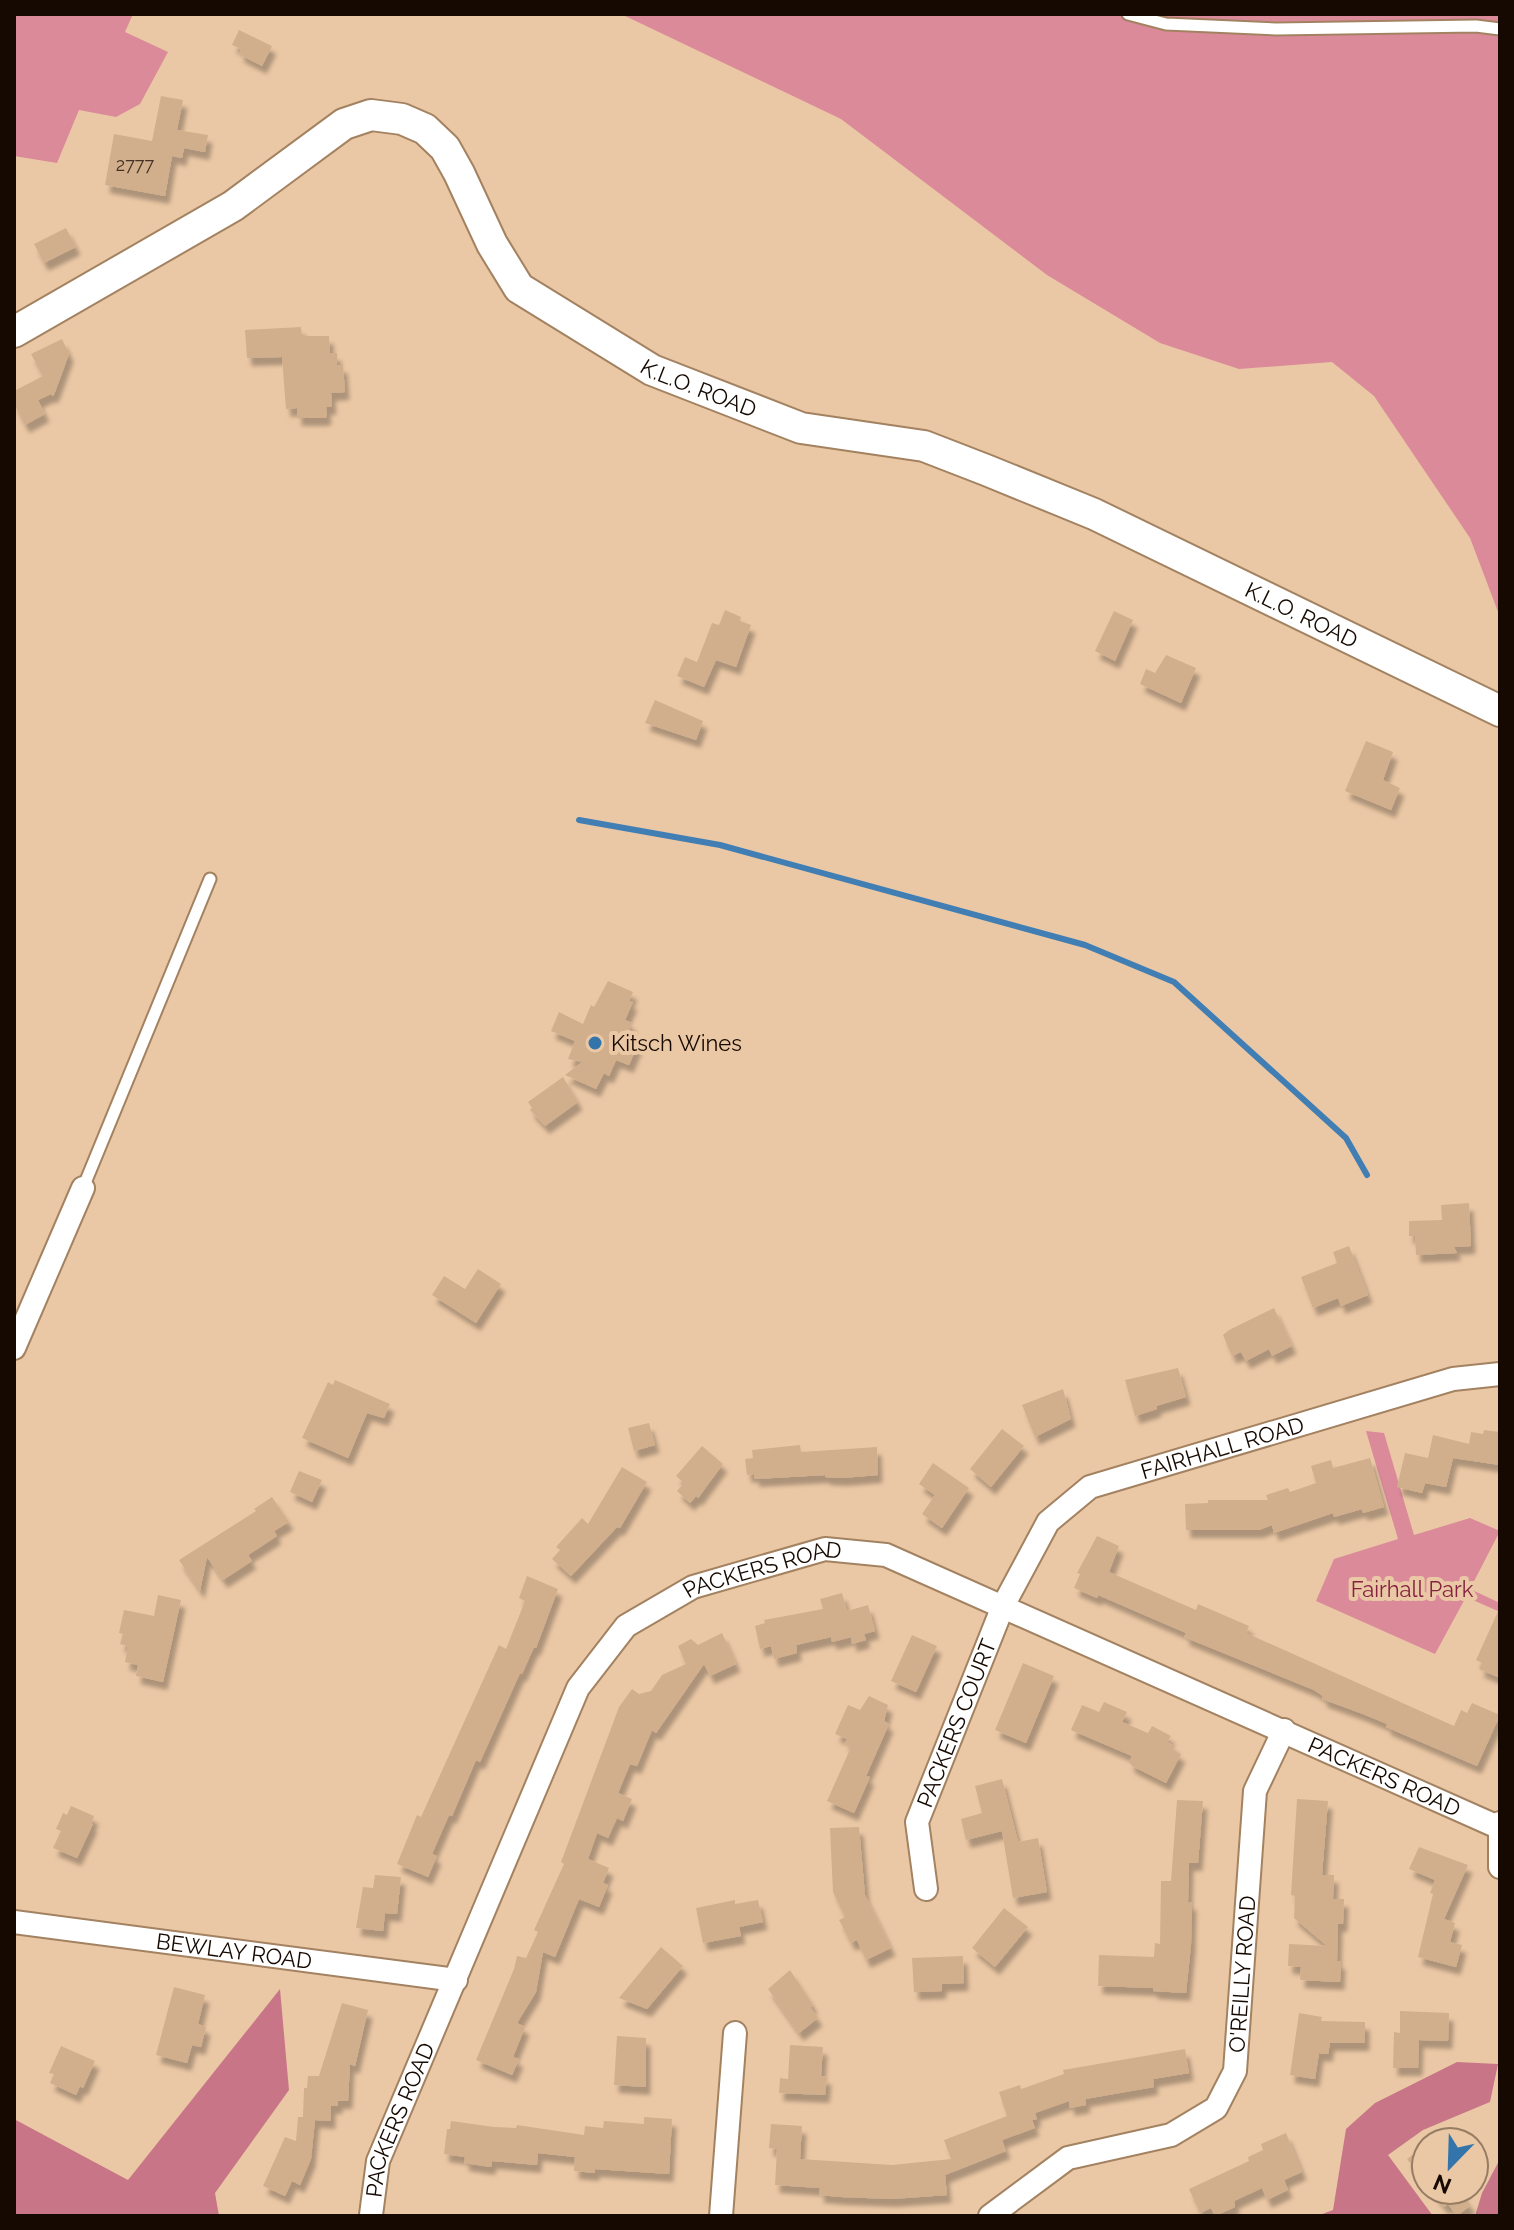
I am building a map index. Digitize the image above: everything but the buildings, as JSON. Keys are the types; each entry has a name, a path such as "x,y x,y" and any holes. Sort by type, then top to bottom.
{"main road":[{"name":"K.L.O. ROAD","path":"14,332 233,206 344,124 371,115 402,119 425,129 445,148 492,244 519,288 652,370 801,428 924,446 1053,497 1500,711"}],"street":[{"path":"14,1348 83,1188"},
{"name":"FAIRHALL ROAD","path":"1003,1606 1048,1522 1090,1487 1453,1379 1500,1374"},
{"name":"PACKERS ROAD","path":"370,2216 378,2161 578,1688 626,1626 693,1587 825,1549 886,1555 1499,1825"},
{"name":"PACKERS COURT","path":"926,1889 917,1822 1003,1606"},
{"name":"O'REILLY ROAD","path":"990,2216 1068,2158 1171,2135 1216,2108 1235,2071 1255,1791 1284,1730"},
{"path":"1499,1825 1500,1867"},
{"name":"BEWLAY ROAD","path":"14,1922 456,1980"},
{"path":"721,2216 735,2033"},
{"path":"370,2216 384,2216"}],"lane":[{"path":"1128,14 1166,24 1260,28 1476,26 1500,29"},
{"path":"83,1188 210,879"}],"green space":[{"path":"14,14 133,14 125,32 168,52 140,104 116,117 79,110 57,163 14,156"},
{"path":"621,14 1500,14 1500,617 1470,538 1374,396 1332,362 1239,369 1160,343 1047,275 841,119"},
{"name":"Fairhall Park","path":"1366,1431 1384,1433 1414,1535 1470,1518 1500,1531 1470,1589 1500,1603 1500,1612 1466,1597 1435,1654 1316,1601 1334,1559 1398,1539"}],"shaded area":[{"path":"280,1989 289,2090 215,2193 219,2216 14,2216 14,2119 128,2180"},
{"path":"1457,2062 1498,2064 1490,2102 1433,2126 1410,2126 1410,2139 1388,2155 1410,2185 1410,2206 1426,2206 1433,2216 1317,2216 1333,2210 1346,2129 1375,2103"},
{"path":"1500,2159 1500,2216 1475,2216 1478,2206 1490,2206 1490,2178"}],"waterway":[{"path":"579,820 720,845 1085,945 1174,982 1346,1138 1367,1175"}],"place":[{"name":"Kitsch Wines","path":"595,1043"}]}
